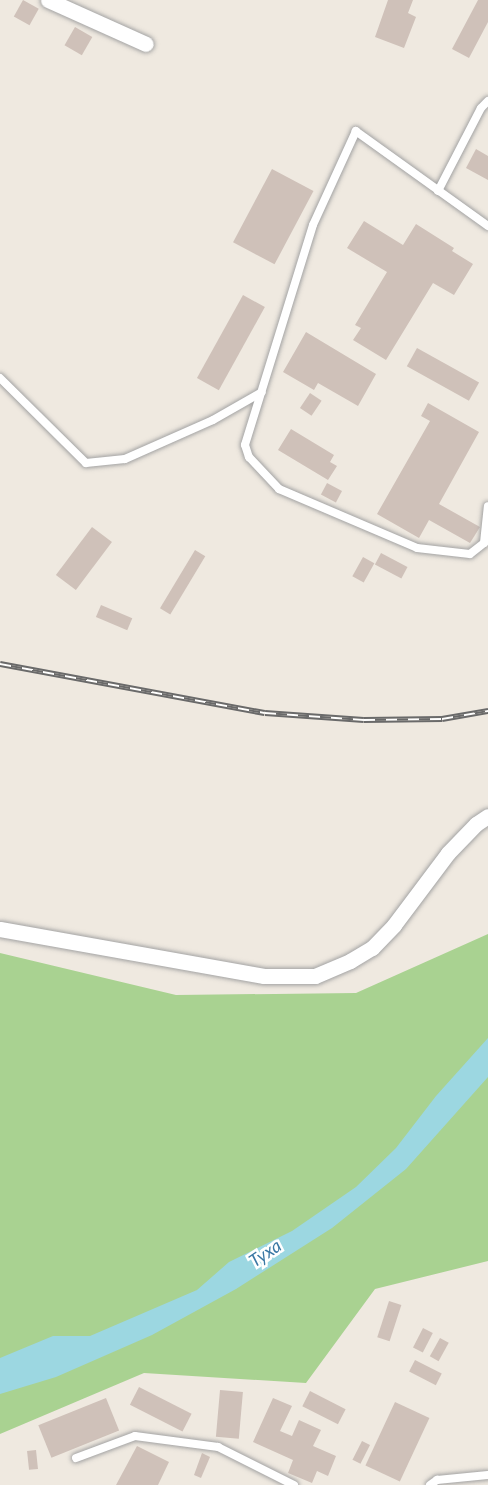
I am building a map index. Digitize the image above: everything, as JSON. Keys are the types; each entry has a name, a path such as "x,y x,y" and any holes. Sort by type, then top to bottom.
{"street":[{"path":"48,0 146,44"},
{"path":"0,929 264,976 315,976 350,962 372,948 394,925 448,853 476,824 488,816"}],"lane":[{"path":"438,190 481,108 488,101"},
{"path":"488,226 356,131 313,225 245,445 249,456 279,489 417,548 470,554 484,543 488,506"},
{"path":"0,378 86,463 125,459 213,420 262,392"},
{"path":"76,1458 135,1436 218,1447 294,1485"},
{"path":"430,1485 437,1480 488,1476"}],"green space":[{"path":"488,934 488,1261 375,1289 306,1383 144,1373 0,1434 0,953 176,995 356,993"}],"water":[{"name":"Туха","path":"488,1038 488,1077 406,1169 332,1228 236,1289 152,1335 56,1377 0,1394 0,1358 53,1336 90,1336 197,1290 229,1262 292,1231 356,1187 396,1148 436,1096"}],"building":[{"path":"23,0 39,9 30,25 14,17"},
{"path":"388,0 413,0 408,13 416,17 404,48 375,37"},
{"path":"478,0 488,0 488,22 469,58 452,49"},
{"path":"75,27 92,37 82,55 64,45"},
{"path":"476,149 488,156 488,180 466,168"},
{"path":"272,169 313,191 275,264 233,242"},
{"path":"364,221 403,245 416,224 454,248 452,251 473,264 454,295 433,283 386,360 353,340 361,328 355,325 387,272 347,248"},
{"path":"243,295 265,307 219,390 197,378"},
{"path":"306,332 376,374 358,406 318,383 314,390 283,372"},
{"path":"417,348 479,382 469,401 407,366"},
{"path":"310,393 322,401 312,416 300,408"},
{"path":"428,403 479,432 439,504 480,527 470,543 429,520 419,538 377,514 430,421 421,416"},
{"path":"291,429 334,455 330,462 337,466 328,480 278,450"},
{"path":"327,483 342,491 336,502 321,494"},
{"path":"92,527 112,542 76,590 56,575"},
{"path":"195,550 205,556 170,614 160,608"},
{"path":"381,553 407,567 401,579 375,564"},
{"path":"363,557 374,563 364,583 352,576"},
{"path":"101,605 132,618 127,630 96,617"},
{"path":"389,1301 401,1305 390,1341 377,1337"},
{"path":"423,1328 433,1333 423,1353 413,1348"},
{"path":"440,1338 449,1343 439,1361 430,1356"},
{"path":"415,1360 442,1374 436,1385 409,1372"},
{"path":"139,1387 192,1414 182,1432 130,1405"},
{"path":"220,1390 243,1392 239,1439 216,1437"},
{"path":"310,1391 346,1409 338,1424 302,1406"},
{"path":"106,1398 119,1430 51,1458 38,1425"},
{"path":"273,1398 292,1406 280,1431 292,1436 299,1420 321,1430 313,1446 336,1456 328,1476 317,1471 312,1483 288,1473 293,1460 253,1442"},
{"path":"395,1402 429,1418 400,1482 365,1465"},
{"path":"362,1441 370,1445 360,1464 352,1460"},
{"path":"137,1446 169,1462 158,1485 116,1485"},
{"path":"36,1450 38,1469 29,1470 27,1451"},
{"path":"202,1453 210,1457 201,1478 194,1475"}],"railway":[{"path":"0,664 265,713 364,720 442,719 488,711"}]}
